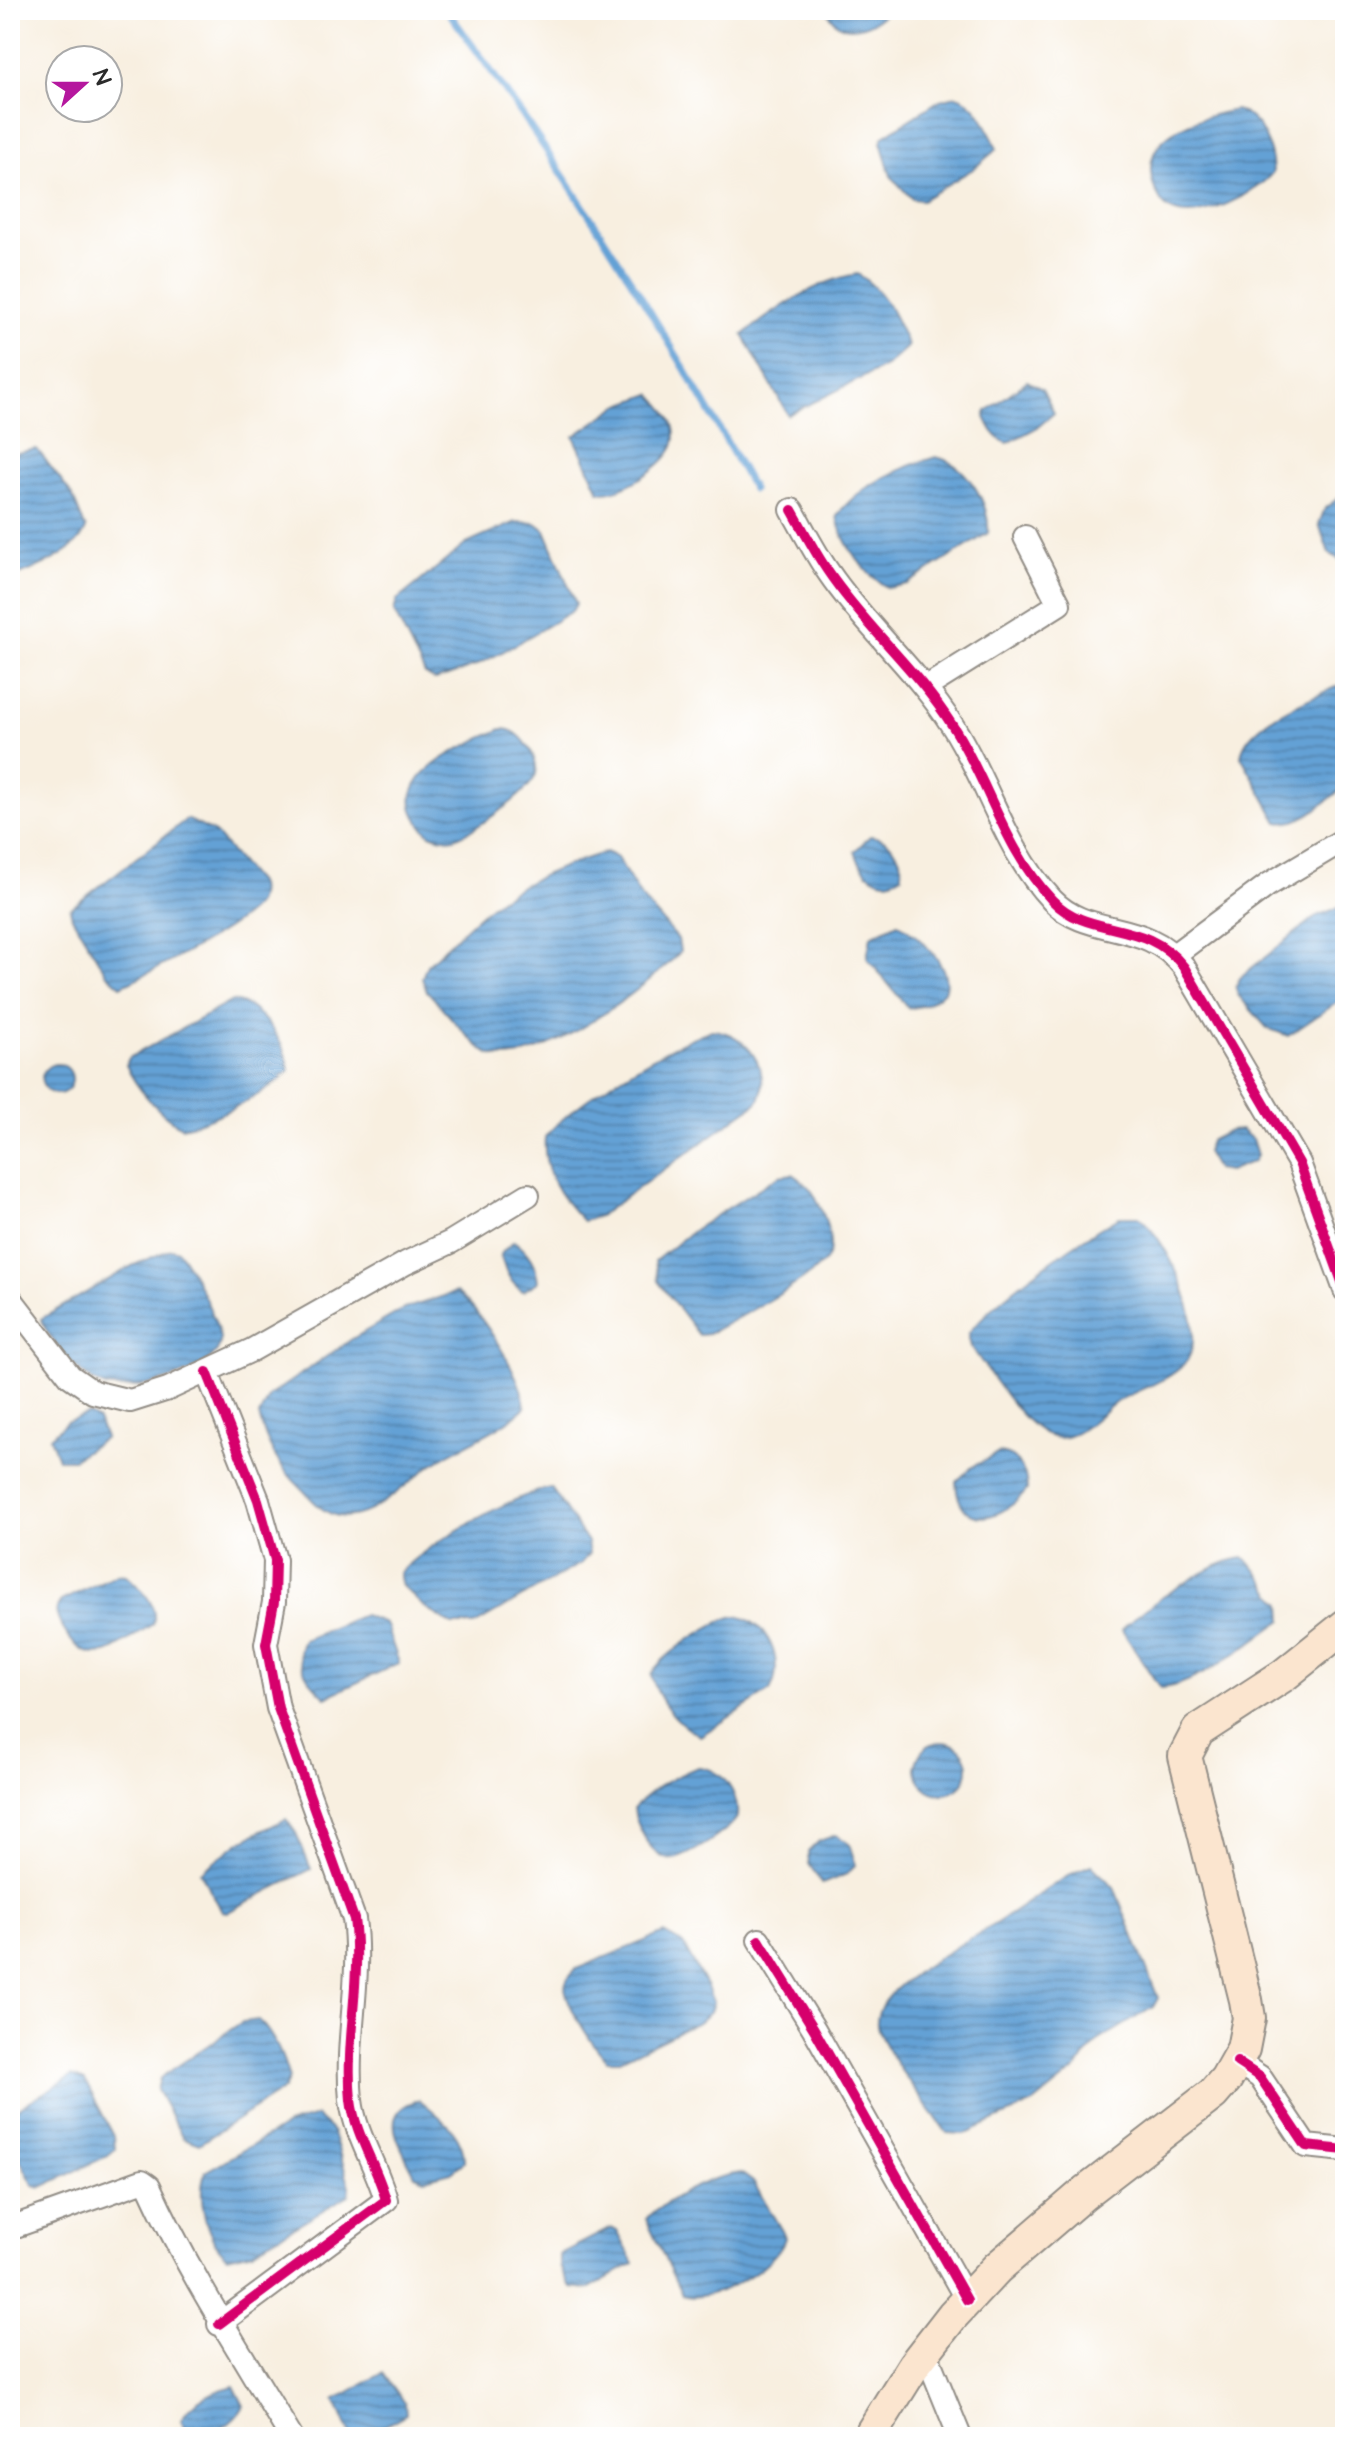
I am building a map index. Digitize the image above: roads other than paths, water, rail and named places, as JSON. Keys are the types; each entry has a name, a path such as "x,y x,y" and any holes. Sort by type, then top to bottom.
{"main road":[{"path":"869,2437 925,2351 997,2268 1082,2195 1213,2094 1237,2062 1247,2031 1246,2000 1185,1756 1198,1731 1322,1648 1345,1626"}],"street":[{"path":"792,510 830,575 953,726 1000,824 1051,898 1068,914 1124,928 1155,941 1174,955 1204,999 1299,1163 1345,1290"},
{"path":"925,688 1059,604 1025,537"},
{"path":"1174,955 1268,885 1345,839"},
{"path":"10,1298 70,1376 93,1392 130,1401 207,1372 451,1242 528,1195"},
{"path":"207,1372 258,1500 275,1560 274,1602 266,1644 278,1708 354,1919 359,1956 351,2030 351,2101 386,2200 219,2324"},
{"path":"759,1940 814,2029 967,2300"},
{"path":"1237,2062 1260,2077 1306,2146 1345,2150"},
{"path":"10,2228 142,2181 149,2186 178,2250 219,2324 291,2437"},
{"path":"925,2351 960,2437"}],"water":[{"path":"827,10 889,10 865,25 848,28 833,19"},
{"path":"956,96 971,103 977,110 997,149 973,169 922,200 912,199 891,176 881,142 884,136 940,100"},
{"path":"1235,110 1252,119 1263,134 1273,172 1254,189 1227,204 1198,213 1184,214 1169,209 1157,194 1151,169 1161,142 1187,124"},
{"path":"858,274 882,297 908,346 886,366 788,415 743,335 812,289"},
{"path":"1027,381 1042,389 1054,413 1038,427 1008,443 997,436 985,417 987,411"},
{"path":"651,394 672,422 675,436 670,451 654,469 630,484 619,489 599,491 574,436 618,406"},
{"path":"37,449 72,495 86,529 64,553 10,579 10,454"},
{"path":"936,457 957,467 974,486 985,510 988,533 907,584 888,588 855,557 843,537 837,516 846,505 882,479"},
{"path":"1345,493 1345,563 1329,553 1319,524 1325,508"},
{"path":"516,522 536,523 545,530 576,604 572,611 505,650 470,668 434,680 425,674 394,612 397,600 466,544"},
{"path":"1338,686 1345,686 1345,786 1305,816 1278,822 1241,756 1245,744 1266,722 1280,713"},
{"path":"502,729 516,734 531,751 536,771 532,782 487,820 463,834 448,839 430,834 415,815 412,798 417,782 447,756"},
{"path":"187,819 215,833 259,885 258,901 248,913 214,936 121,986 106,973 70,909"},
{"path":"870,836 884,840 894,849 902,875 887,881 879,880 862,866 855,851"},
{"path":"606,852 617,858 641,897 678,939 680,952 619,1003 564,1038 512,1056 492,1055 485,1051 427,991 422,978 427,965 475,919 505,896 547,874"},
{"path":"1345,905 1345,997 1288,1036 1267,1028 1238,995 1236,988 1239,978 1317,916"},
{"path":"898,923 924,943 944,972 944,991 932,1001 919,1006 908,1008 867,958 871,936"},
{"path":"232,1001 262,1017 283,1049 289,1071 267,1089 238,1105 181,1127 149,1100 126,1065 129,1058"},
{"path":"712,1030 736,1038 754,1056 762,1078 758,1102 599,1216 583,1221 567,1203 549,1172 545,1137 578,1107 623,1076 671,1048"},
{"path":"57,1064 68,1068 72,1079 68,1090 57,1094 46,1090 42,1079 46,1068"},
{"path":"1241,1130 1252,1139 1257,1155 1254,1161 1229,1171 1216,1169 1206,1152 1210,1141 1229,1131"},
{"path":"793,1174 809,1188 820,1205 830,1238 828,1256 793,1286 708,1334 699,1335 658,1281 655,1261 695,1229 779,1176"},
{"path":"1119,1217 1139,1217 1150,1228 1173,1265 1190,1310 1192,1350 1176,1371 1115,1403 1078,1432 1061,1438 1053,1437 1030,1423 1008,1398 971,1347 968,1334 1017,1287"},
{"path":"514,1241 524,1249 536,1270 538,1282 523,1291 511,1280 500,1254"},
{"path":"171,1249 178,1251 183,1258 209,1307 220,1340 217,1352 191,1371 172,1378 132,1387 103,1386 66,1357 41,1319 132,1266"},
{"path":"456,1292 477,1313 499,1345 517,1379 525,1407 503,1424 431,1465 382,1504 353,1516 338,1516 324,1510 287,1473 270,1446 259,1416 269,1396 352,1339 404,1309"},
{"path":"88,1414 98,1420 105,1438 73,1459 58,1459 50,1437 66,1422"},
{"path":"999,1453 1011,1457 1020,1466 1027,1490 995,1514 984,1517 974,1515 965,1510 959,1499 956,1482 972,1467"},
{"path":"551,1488 587,1542 589,1554 581,1563 474,1625 452,1625 423,1606 402,1586 399,1573 449,1535 514,1501"},
{"path":"1243,1558 1282,1604 1283,1620 1207,1671 1160,1688 1122,1630 1179,1586 1214,1567"},
{"path":"117,1574 126,1575 147,1597 153,1610 153,1624 106,1652 95,1654 85,1651 74,1644 64,1630 57,1616 58,1605"},
{"path":"363,1615 385,1623 399,1663 326,1697 304,1671 299,1655 303,1640"},
{"path":"735,1616 757,1625 765,1634 775,1656 774,1680 770,1691 700,1736 669,1710 651,1675 665,1658 688,1640"},
{"path":"942,1742 961,1749 968,1768 961,1787 942,1794 923,1787 916,1768 923,1749"},
{"path":"698,1767 715,1772 728,1784 735,1799 737,1817 706,1844 684,1856 675,1859 662,1857 645,1838 634,1808 655,1789"},
{"path":"286,1819 296,1833 311,1869 228,1912 222,1911 200,1872 241,1841"},
{"path":"836,1835 849,1844 856,1865 847,1874 822,1884 809,1864 808,1852 819,1841"},
{"path":"1091,1865 1114,1887 1158,1998 1153,2007 1098,2041 1075,2070 1034,2103 964,2134 947,2133 880,2036 877,2022 883,2004 899,1986 926,1966 1055,1884"},
{"path":"664,1933 683,1944 713,2002 710,2012 700,2021 620,2060 607,2060 572,2009 565,1988 567,1979 576,1969"},
{"path":"259,2020 274,2041 284,2063 289,2079 284,2089 199,2144 183,2138 157,2090 160,2078 242,2022"},
{"path":"72,2076 85,2081 114,2136 115,2149 107,2156 40,2188 34,2186 10,2141 10,2113"},
{"path":"420,2100 456,2135 464,2162 451,2172 425,2179 415,2175 395,2131 398,2112"},
{"path":"316,2116 332,2130 350,2186 349,2195 252,2251 228,2257 214,2240 205,2218 202,2194 205,2172 287,2125"},
{"path":"741,2173 753,2182 785,2238 769,2261 741,2281 709,2294 694,2297 682,2295 646,2219 690,2189"},
{"path":"611,2228 617,2231 634,2263 588,2289 571,2287 560,2266 560,2254"},
{"path":"383,2373 405,2403 406,2414 368,2435 352,2437 335,2400"},
{"path":"234,2386 244,2406 239,2413 214,2432 190,2437 181,2420 190,2407 203,2398"}],"waterway":[{"path":"447,10 608,244 683,365 753,489"}]}
